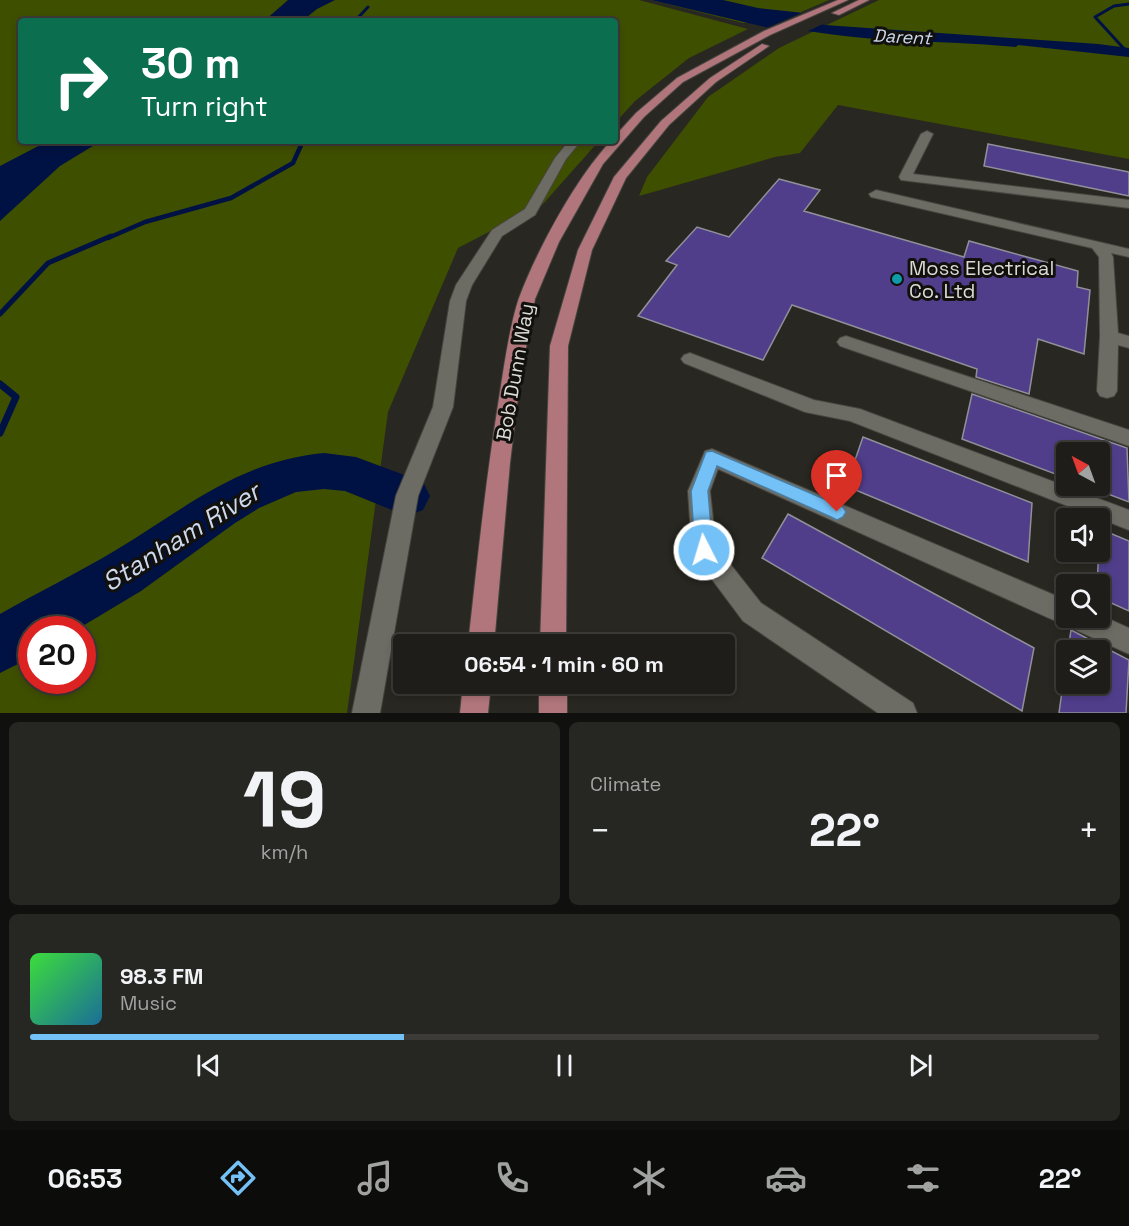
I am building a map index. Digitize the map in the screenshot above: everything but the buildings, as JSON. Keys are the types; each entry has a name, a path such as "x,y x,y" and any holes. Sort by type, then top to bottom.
{"main road":[{"name":"Bob Dunn Way","path":"618,140 640,115 680,80 766,33 844,0"},
{"name":"Bob Dunn Way","path":"553,634 559,346 585,250 620,177 665,123 694,94 719,75 785,36 865,0"},
{"name":"Bob Dunn Way","path":"482,634 511,380 527,299 552,242 598,162 614,144"},
{"path":"474,713 476,694"},
{"path":"553,694 553,713"}],"lane":[{"path":"927,135 905,177 1129,204"},
{"path":"366,713 407,496 443,407 458,301 464,285 497,234 530,212 561,158 572,144"},
{"path":"876,194 1129,253"},
{"path":"1097,245 1106,257 1109,336 1107,391"},
{"path":"1109,336 1129,342"},
{"path":"846,342 1129,438"},
{"path":"690,359 812,407 853,414 1129,520"},
{"path":"903,713 752,612 704,550 699,491 712,457 1056,609"},
{"path":"1100,628 1129,641"}],"green space":[{"path":"0,0 639,0 748,29 689,58 635,101 618,120 618,18 18,18 18,144 596,144 543,204 458,248 388,412 347,713 0,713"},
{"path":"651,0 829,0 801,12 804,13 743,23"},
{"path":"879,0 1129,0 1129,159 838,105 800,153 775,157 639,196 647,177 708,97 779,48"}],"water":[{"path":"288,0 335,0 306,18 267,18"},
{"name":"Darent","path":"651,0 723,0 758,8 804,13 791,19 825,25 1098,44 1129,48 1129,57 1018,45 1016,47 876,39 775,26 769,28"},
{"path":"42,144 96,144 60,166 0,221 0,166"}],"pier":[{"path":"806,11 807,13 801,18 827,22 804,33 775,29 762,30"}],"waterway":[{"path":"1127,52 1095,17 1114,6 1129,4"},
{"path":"358,18 368,7"},
{"path":"108,238 145,222 231,198 293,163 302,144"},
{"path":"0,314 48,263 111,236"},
{"path":"0,384 16,397 0,433"},
{"name":"Stanham River","path":"0,645 123,574 218,509 269,482 296,474 335,471 367,479 407,496"}],"place":[{"name":"Moss Electrical Co. Ltd","path":"897,279"}],"route":[{"path":"704,550 699,491 712,457 837,512"}]}
